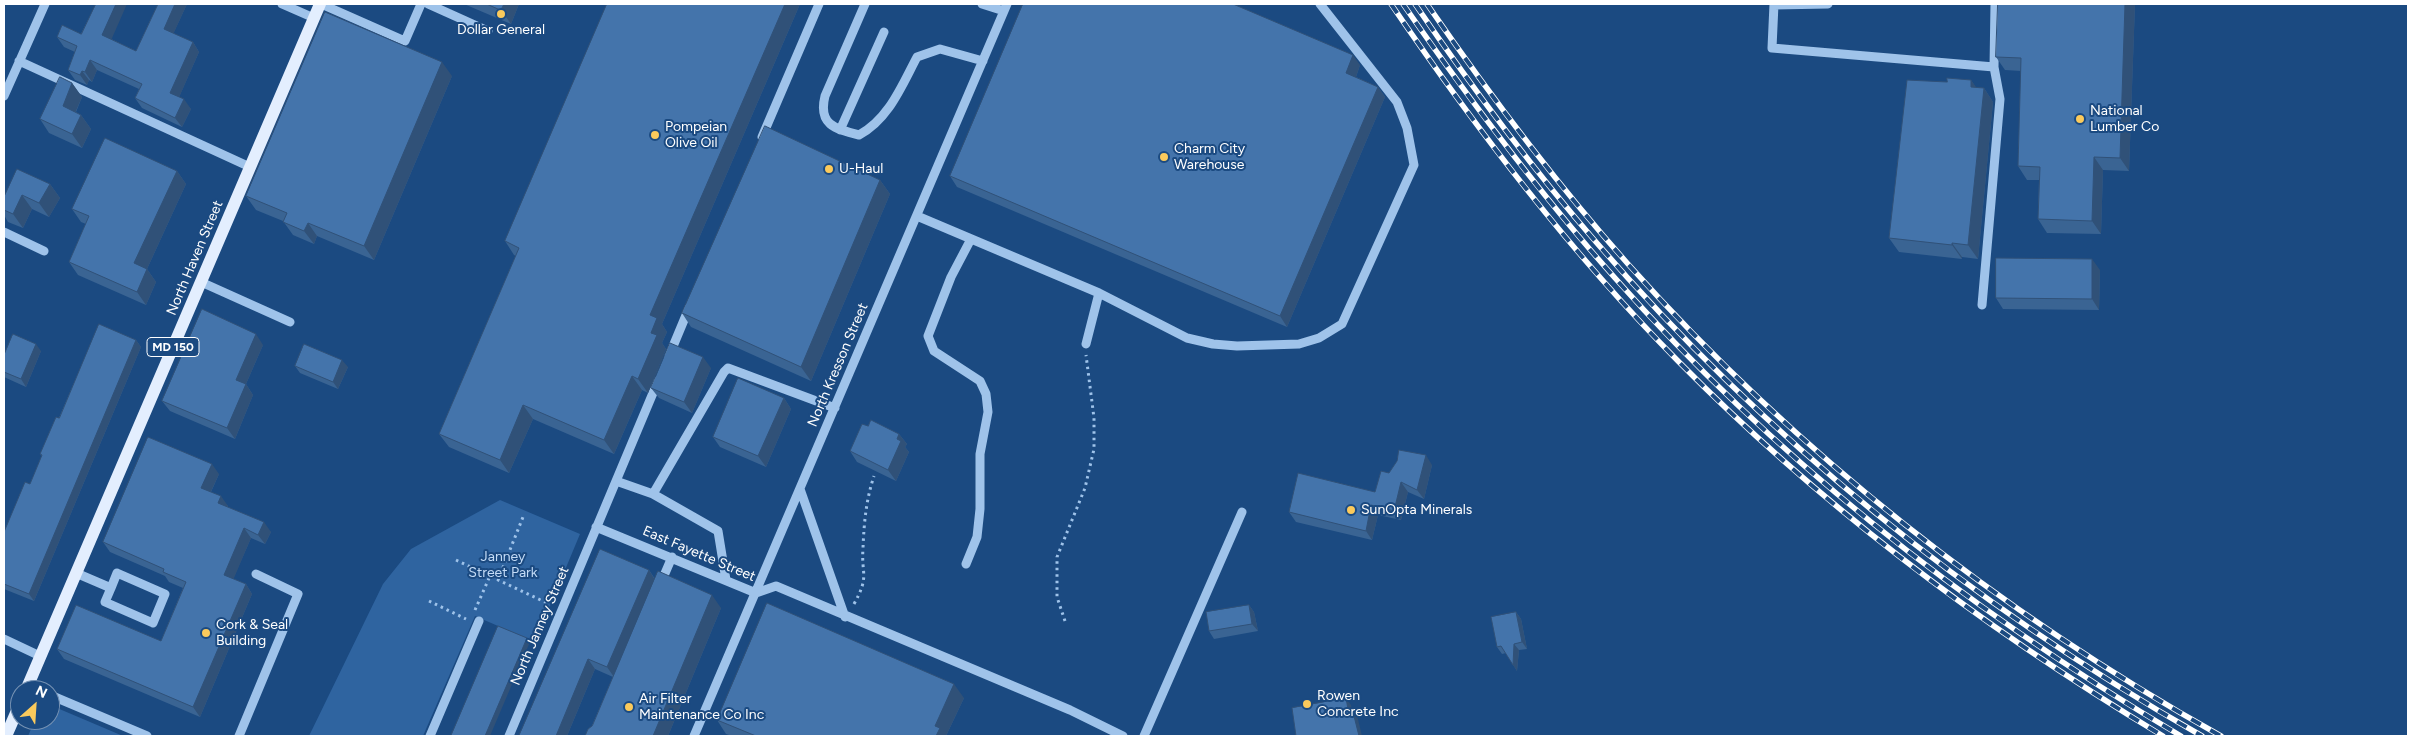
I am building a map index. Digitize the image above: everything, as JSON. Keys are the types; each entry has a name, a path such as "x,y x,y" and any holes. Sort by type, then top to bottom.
{"main road":[{"name":"North Haven Street","path":"33,680 40,656 321,4"}],"street":[{"path":"4,96 46,4"},
{"path":"282,4 314,18"},
{"path":"321,4 405,41 421,4"},
{"path":"428,4 488,31"},
{"path":"756,150 819,4"},
{"path":"864,4 831,80 821,110 827,122 840,130 859,134 872,128 889,108 917,57 940,49 983,62"},
{"path":"982,4 1006,7"},
{"path":"917,216 1099,293 1187,338 1213,344 1237,346 1299,344 1318,338 1342,324 1414,164 1407,128 1397,102 1320,4"},
{"path":"1828,4 1774,4 1772,48 1994,67"},
{"path":"1982,305 2000,99 1994,67 1995,4"},
{"name":"North Kresson Street","path":"694,736 1006,7"},
{"path":"840,130 884,32"},
{"path":"19,61 250,167"},
{"path":"4,232 44,251"},
{"path":"966,564 977,537 980,509 980,454 988,412 986,394 980,381 934,351 928,336 951,277 971,239"},
{"path":"201,282 290,322"},
{"path":"1086,344 1099,293"},
{"path":"667,362 694,297"},
{"path":"653,494 728,368 835,408"},
{"name":"North Janney Street","path":"509,736 663,371"},
{"path":"616,481 653,494 718,531 726,580"},
{"path":"800,489 845,617"},
{"path":"1144,736 1242,512"},
{"name":"East Fayette Street","path":"596,527 756,592 776,586 845,617 1070,710 1123,736"},
{"path":"656,593 672,557"},
{"path":"76,572 111,588"},
{"path":"117,572 166,594 153,623 105,602 111,588 117,572"},
{"path":"239,736 298,594 256,574"},
{"path":"430,736 475,621"},
{"path":"4,639 40,656"},
{"path":"60,699 147,736"}],"path":[{"path":"1065,621 1057,597 1057,557 1084,488 1094,449 1094,418 1090,379 1086,365 1086,344"},
{"path":"845,617 864,586 866,576 862,551 864,516 867,497 874,476"},
{"path":"498,580 524,517"},
{"path":"456,560 549,604"},
{"path":"474,612 490,576"},
{"path":"429,601 475,621"}],"green space":[{"name":"Janney Street Park","path":"500,500 580,534 535,642 475,616 423,736 309,736 383,584 411,549"},
{"path":"60,709 123,736 28,736 31,730 60,730"}],"building":[{"path":"96,4 116,4 102,35 136,51 158,4 175,4 164,29 193,42 170,93 184,99 175,118 135,98 142,84 90,60 85,72 82,71 80,75 68,70 77,46 57,37 62,25 81,34"},
{"path":"487,4 504,4 501,10"},
{"name":"Pompeian Olive Oil","path":"607,4 785,4 650,315 657,318 651,333 657,335 638,379 632,376 604,440 523,405 500,460 439,434 519,248 505,241"},
{"name":"Charm City Warehouse","path":"1023,4 1233,4 1353,55 1346,73 1378,87 1280,316 950,176"},
{"name":"National Lumber Co","path":"1998,4 2125,4 2120,158 2094,157 2092,221 2038,219 2040,167 2018,166 2021,58 1996,57"},
{"path":"325,12 442,62 364,246 308,223 304,231 283,222 287,213 246,196"},
{"path":"60,77 72,83 63,106 81,115 72,134 40,119"},
{"path":"1947,78 1971,80 1971,87 1984,88 1968,245 1889,238 1907,80 1947,82"},
{"path":"765,126 880,180 801,367 682,313"},
{"path":"105,138 177,171 134,263 147,269 137,292 69,262 89,216 72,209"},
{"path":"17,169 50,184 39,203 22,195 13,214 4,210 4,197"},
{"path":"1996,258 2092,259 2092,299 1996,298"},
{"path":"202,309 256,334 236,380 246,384 227,428 162,401"},
{"path":"99,324 136,340 29,594 4,584 4,532 25,482 30,484 42,455 40,454 56,417 59,418"},
{"path":"13,334 36,344 21,379 4,372 4,355"},
{"path":"670,343 703,357 684,402 651,388"},
{"path":"304,344 342,360 333,382 295,366"},
{"path":"738,378 784,398 758,456 713,437"},
{"path":"871,420 899,434 897,439 901,441 888,470 850,451 862,424 868,426"},
{"path":"148,437 212,464 201,488 221,496 218,503 264,522 258,535 244,528 224,575 246,584 193,707 57,649 76,605 161,641 186,582 163,572 164,569 103,542"},
{"path":"1399,450 1426,455 1417,490 1401,482 1394,511 1371,505 1366,531 1289,512 1298,473 1375,492 1381,471 1389,473 1397,461"},
{"path":"600,549 649,570 607,667 588,659 556,736 519,736"},
{"path":"658,571 712,595 653,736 585,736 588,729 592,726"},
{"path":"767,603 954,684 935,726 940,728 936,736 756,736 717,720"},
{"path":"1249,605 1252,624 1209,631 1206,612"},
{"path":"1516,612 1522,642 1514,644 1513,665 1501,646 1497,647 1491,617"},
{"path":"498,626 527,638 485,736 451,736"},
{"path":"1346,698 1348,709 1352,708 1359,736 1296,736 1292,708"}],"railway":[{"path":"1391,4 1491,144 1562,233 1638,320 1733,415 1790,467 1849,516 1970,610 2033,653 2163,736"},
{"path":"1403,4 1453,75 1531,179 1586,245 1677,345 1742,409 1810,471 1952,585 2027,638 2181,736"},
{"path":"1415,4 1502,126 1572,214 1662,315 1731,385 1803,451 1878,515 1955,575 2035,632 2118,686 2202,736"},
{"path":"1427,4 1523,137 1601,233 1693,333 1761,400 1831,464 1980,582 2058,637 2139,688 2221,736"}],"place":[{"name":"Dollar General","path":"501,14"},
{"name":"National Lumber Co","path":"2080,119"},
{"name":"Pompeian Olive Oil","path":"655,135"},
{"name":"Charm City Warehouse","path":"1164,157"},
{"name":"U-Haul","path":"829,169"},
{"name":"SunOpta Minerals","path":"1351,510"},
{"name":"Cork & Seal Building","path":"206,633"},
{"name":"Rowen Concrete Inc","path":"1307,704"},
{"name":"Air Filter Maintenance Co Inc","path":"629,707"}]}
